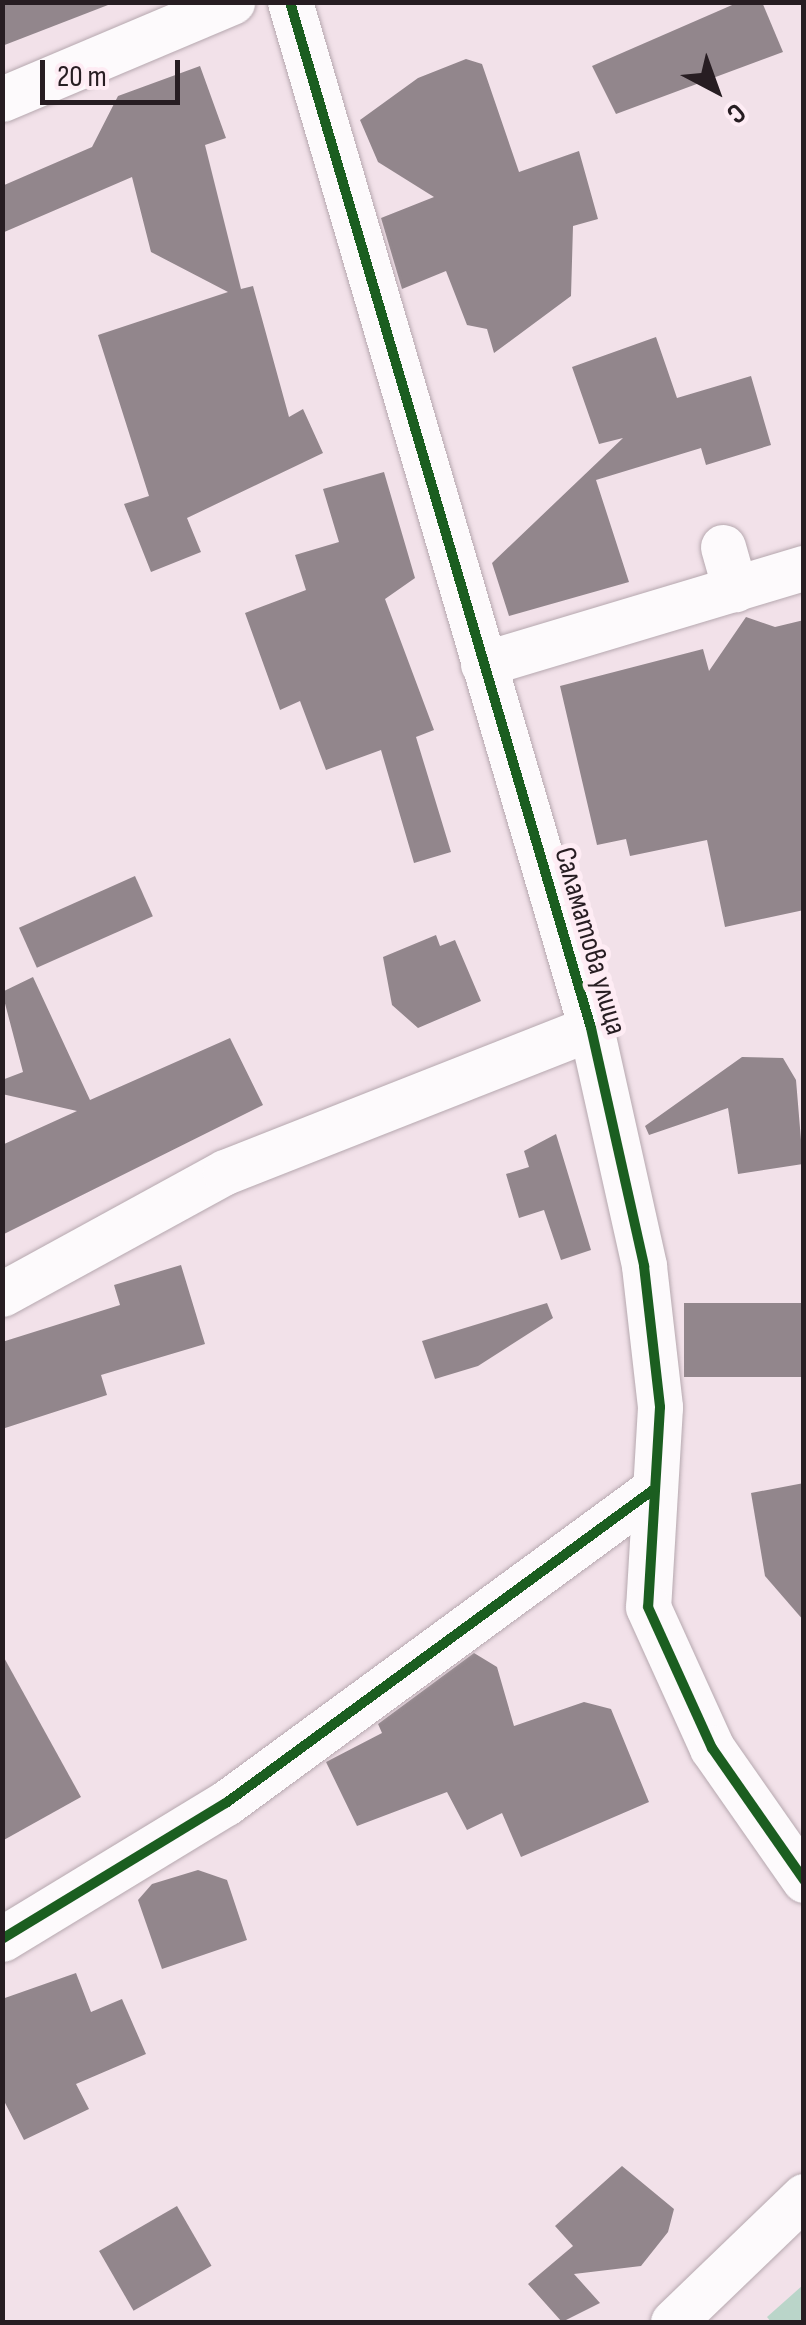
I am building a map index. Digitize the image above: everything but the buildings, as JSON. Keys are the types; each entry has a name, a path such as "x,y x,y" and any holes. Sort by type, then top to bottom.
{"street":[{"path":"2,99 232,2"},
{"name":"Саламатова улица","path":"290,2 591,1028 644,1266 660,1407 648,1607 663,1655 712,1748 804,1880"},
{"path":"483,664 729,568 804,568"},
{"path":"2,1294 225,1172 591,1028"},
{"path":"2,1939 226,1803 654,1490"},
{"path":"672,2322 804,2196"}],"green space":[{"path":"803,2285 803,2322 771,2322 767,2317"}],"cycle path":[{"path":"290,2 591,1028 644,1266 660,1407 648,1607 712,1748 804,1880"},
{"path":"2,1939 226,1803 653,1490"}]}
